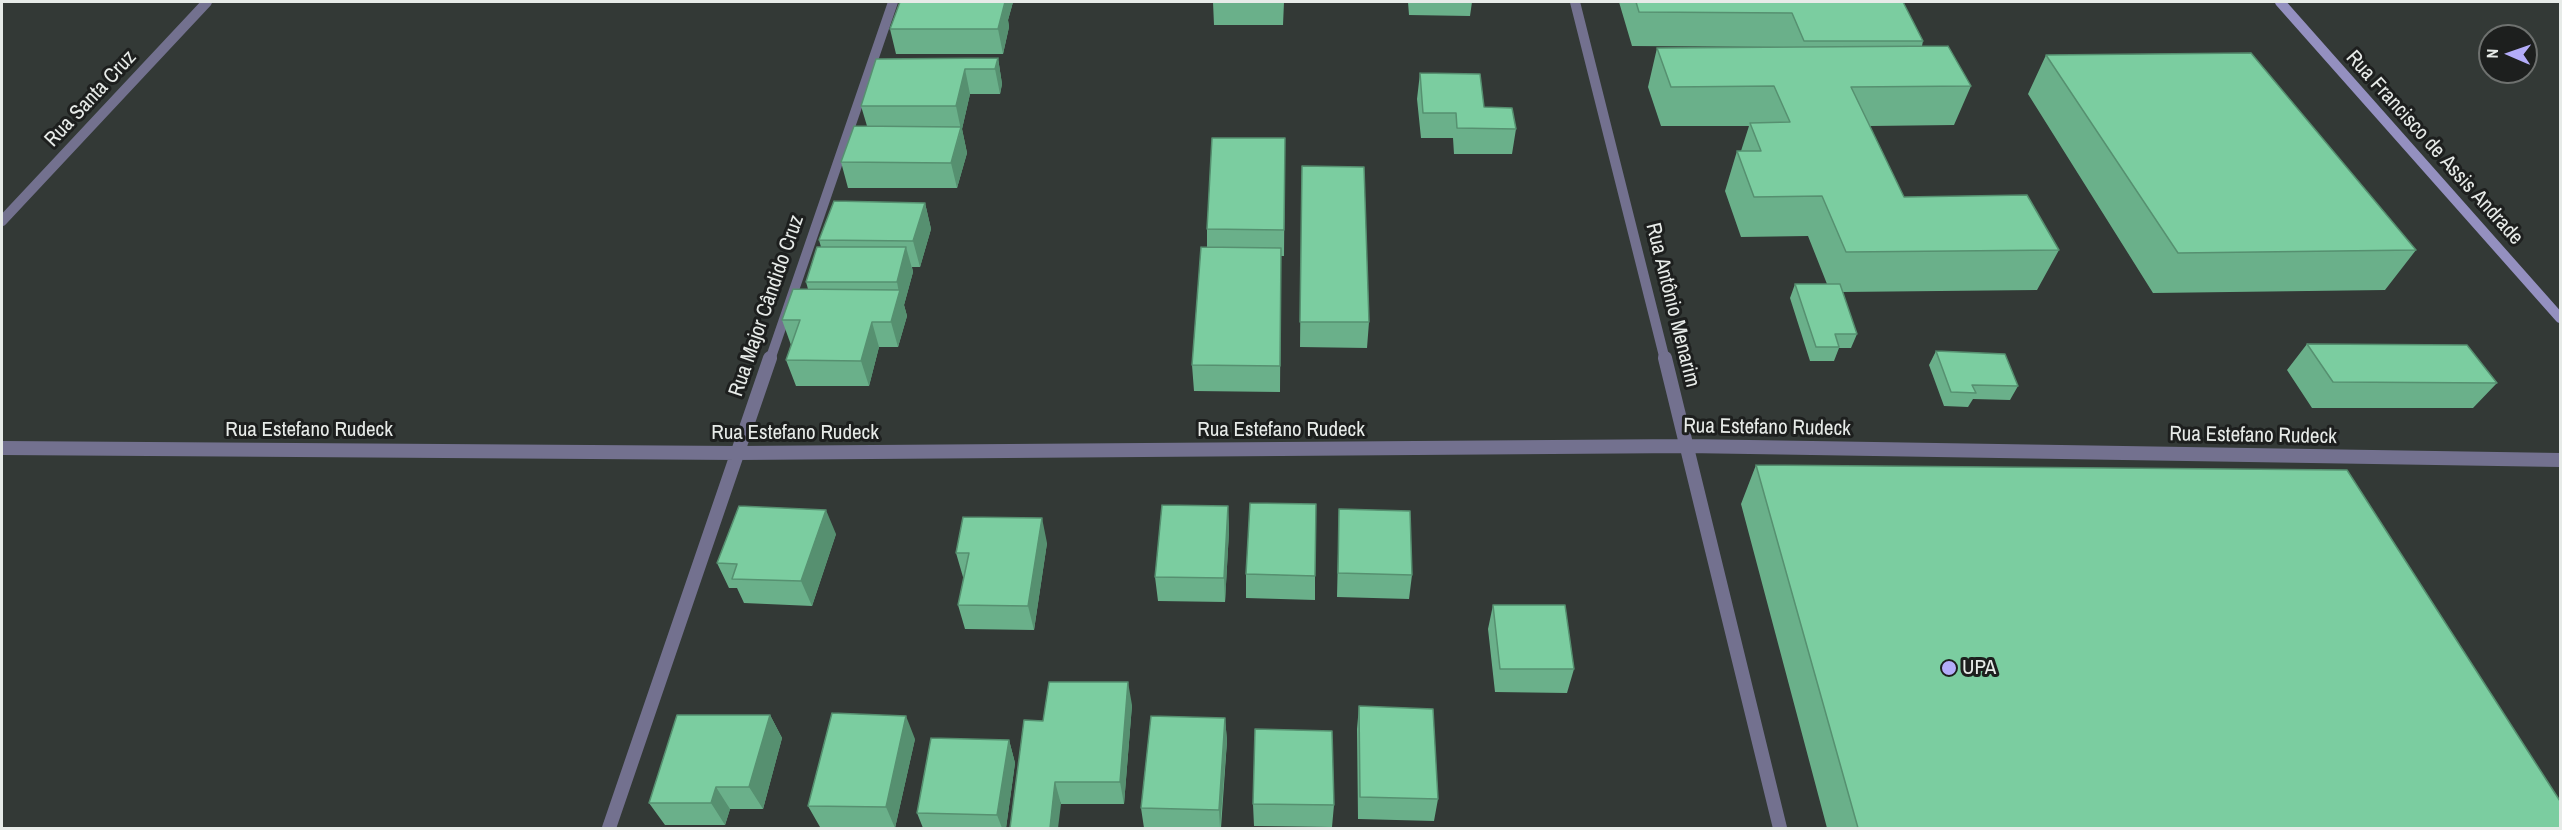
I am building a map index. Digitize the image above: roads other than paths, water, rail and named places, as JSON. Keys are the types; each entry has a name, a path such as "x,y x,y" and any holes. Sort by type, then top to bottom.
{"main road":[{"name":"Rua Francisco de Assis Andrade","path":"2280,2 2560,318"}],"street":[{"name":"Rua Santa Cruz","path":"2,221 207,2"},
{"name":"Rua Major Cândido Cruz","path":"609,828 893,2"},
{"name":"Rua Antônio Menarim","path":"1575,2 1780,828"},
{"name":"Rua Estefano Rudeck","path":"2,448 737,453 1687,446 2560,460"}],"place":[{"name":"UPA","path":"1949,668"}]}
